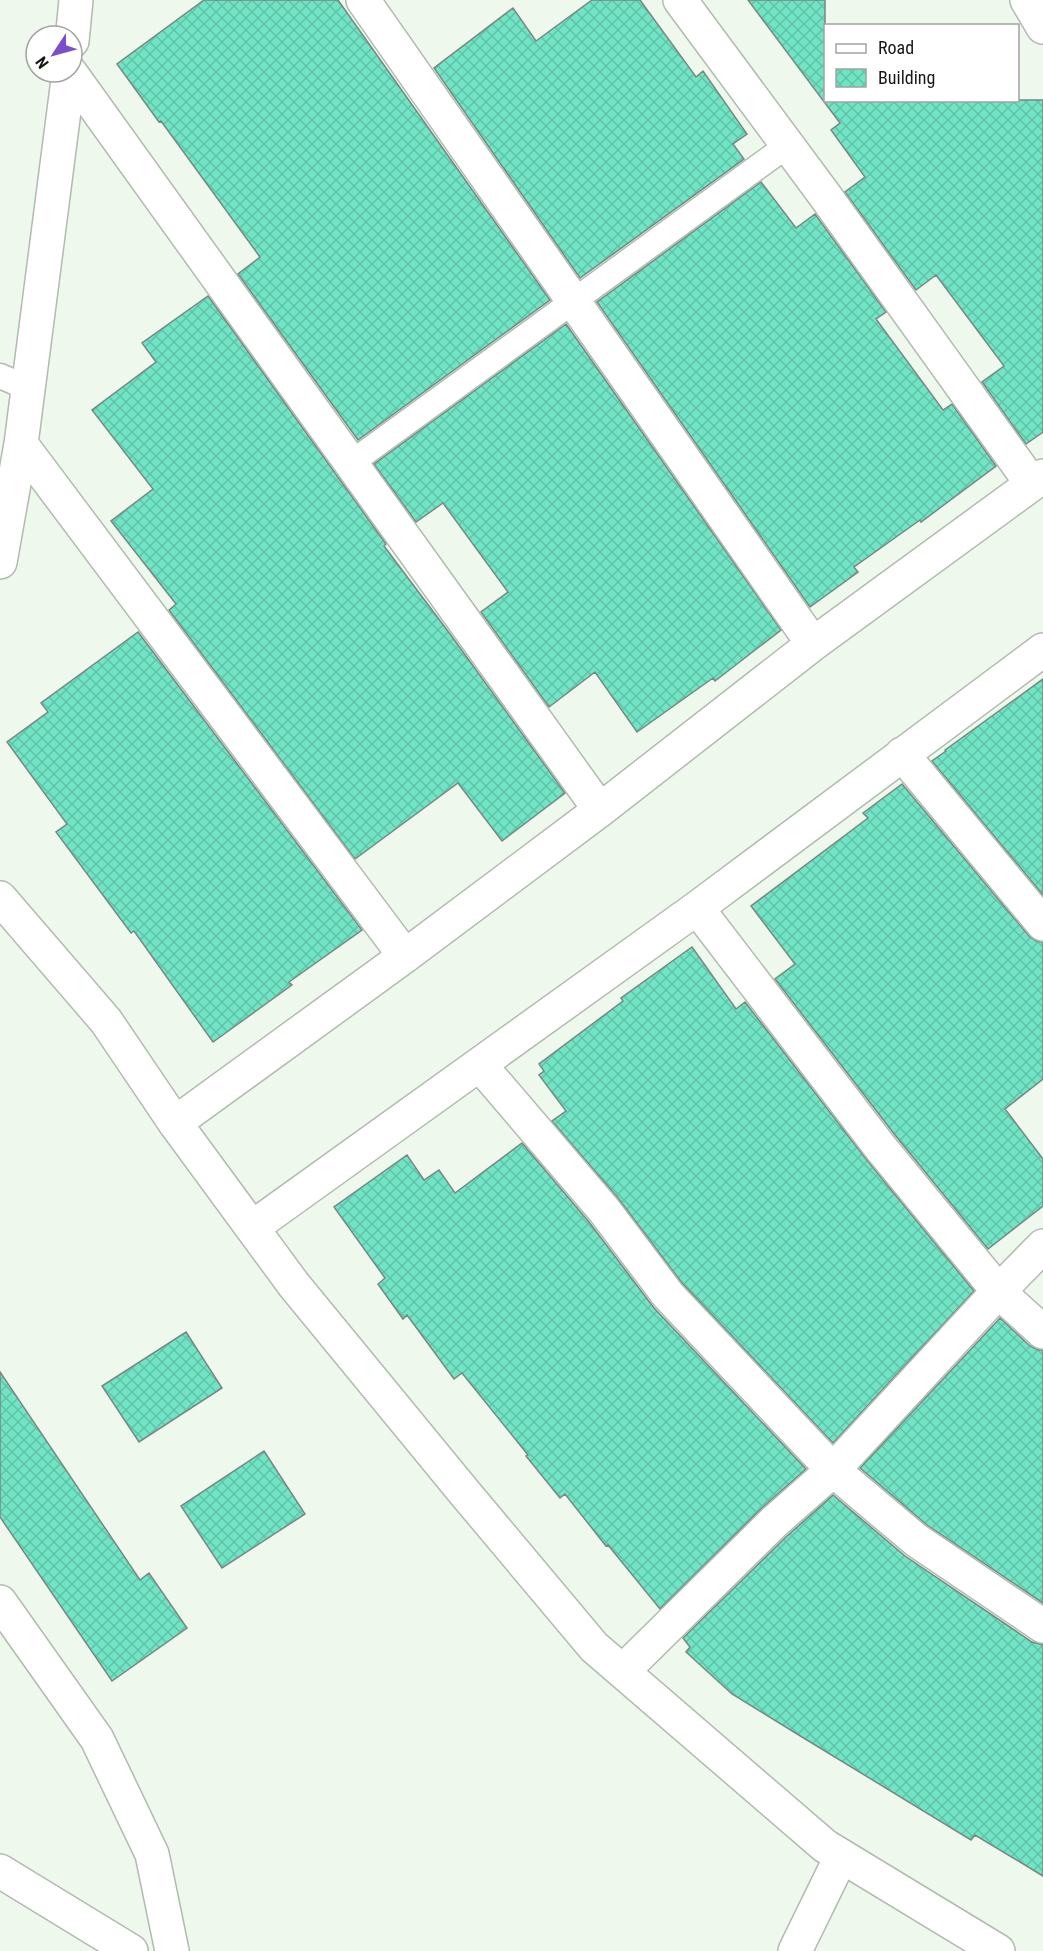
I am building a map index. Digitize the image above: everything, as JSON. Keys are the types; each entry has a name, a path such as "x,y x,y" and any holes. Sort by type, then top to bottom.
{"street":[{"path":"74,24 76,0"},
{"path":"363,0 813,644"},
{"path":"175,1123 405,956 600,810 813,644 1038,480 680,0"},
{"path":"1027,0 1043,27"},
{"path":"0,562 21,444 14,382 68,84"},
{"path":"79,84 600,810"},
{"path":"21,444 405,956"},
{"path":"253,1227 697,908 1043,650"},
{"path":"902,754 1043,924"},
{"path":"0,897 106,1021 175,1123 294,1285 594,1647 825,1846 998,1951"},
{"path":"697,908 880,1147 999,1292 1043,1332"},
{"path":"480,1065 604,1210 668,1295 832,1470 916,1540 1043,1626"},
{"path":"623,1671 774,1522 832,1470 1043,1246"},
{"path":"0,1602 97,1739 152,1854 172,1951"},
{"path":"795,1951 841,1857"},
{"path":"0,1871 131,1951"}],"lane":[{"path":"351,463 788,145"}],"building":[{"path":"204,0 338,0 550,300 358,440 238,274 260,257 117,64"},
{"path":"592,0 640,0 696,77 703,71 747,134 733,144 744,159 580,278 434,68 513,8 536,41"},
{"path":"748,0 825,0 824,102"},
{"path":"1043,100 1043,432 1026,444 982,382 1004,366 936,275 916,290 845,192 865,177 831,130 840,123 824,102"},
{"path":"761,182 796,228 815,214 886,312 876,319 943,410 952,404 996,466 921,522 920,520 854,567 858,572 810,607 597,302"},
{"path":"208,296 386,544 384,546 565,793 502,841 458,783 355,859 169,610 176,604 111,521 153,489 92,410 156,362 142,343"},
{"path":"566,324 781,630 715,681 713,678 637,732 595,672 549,707 481,612 508,592 443,503 416,522 374,464"},
{"path":"138,632 362,930 289,982 292,985 213,1042 134,931 131,933 56,832 67,824 7,742 48,712 41,703"},
{"path":"1043,679 1043,895 932,761"},
{"path":"902,784 1029,936 1036,941 1043,942 1043,1079 1005,1109 1043,1159 1043,1206 988,1249 895,1135 775,979 795,964 751,906 868,818 863,813"},
{"path":"692,947 736,1009 745,1002 866,1159 974,1291 833,1443 682,1283 618,1198 552,1121 566,1111 539,1075 544,1071 539,1064 623,1001 621,998"},
{"path":"522,1143 589,1222 654,1308 806,1469 761,1509 660,1609 565,1494 560,1498 462,1373 454,1379 407,1315 403,1319 378,1284 385,1278 334,1207 407,1155 424,1180 439,1170 455,1193"},
{"path":"1000,1318 1030,1346 1043,1350 1043,1603 927,1525 860,1468"},
{"path":"186,1332 222,1388 139,1442 102,1386"},
{"path":"0,1372 140,1580 149,1573 187,1628 112,1681 0,1517"},
{"path":"264,1451 305,1514 222,1568 181,1506"},
{"path":"833,1495 905,1556 1032,1642 1043,1645 1043,1876 975,1835 971,1840 732,1694 686,1652 690,1647 683,1638 787,1536"}]}
